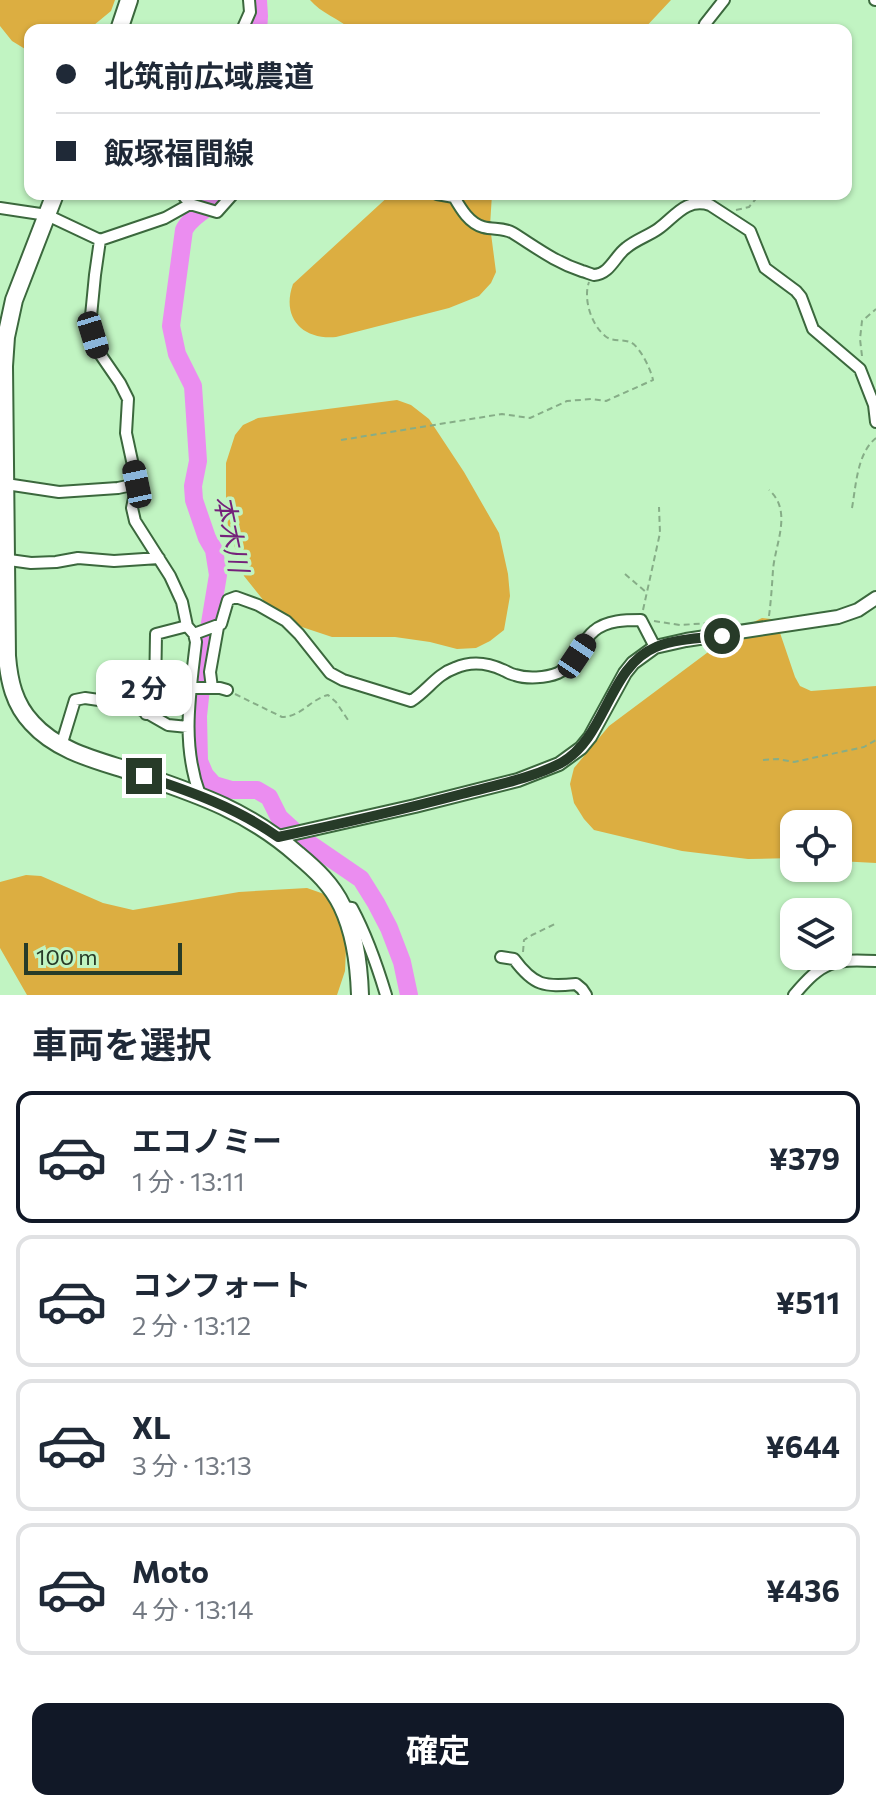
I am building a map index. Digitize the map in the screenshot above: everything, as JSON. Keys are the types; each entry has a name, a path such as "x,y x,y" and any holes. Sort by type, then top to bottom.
{"main road":[{"path":"121,24 129,0"},
{"path":"53,200 14,300 4,366 6,484 3,655 11,686 22,711 45,735 61,746 200,795 286,836 323,877 343,907 357,957 360,995"}],"street":[{"path":"245,24 250,12 249,0"},
{"path":"705,24 724,0"},
{"path":"187,200 190,204 217,212 228,200"},
{"path":"457,200 470,220 482,227 508,230 549,258 594,275 605,271 626,247 659,228 687,205 703,203 715,208 750,231 765,268 801,297 813,329 860,369 874,405 876,422"},
{"path":"0,208 47,215 100,240 165,218 190,204"},
{"path":"100,240 91,316 93,335 98,351 128,399 126,433 137,484 132,508 135,521 170,576 196,642 188,727 189,759 200,795"},
{"path":"6,484 59,492 137,484"},
{"path":"4,559 31,563 78,558 114,561 159,558"},
{"path":"212,688 210,672 218,627 228,600 236,597 286,621 330,673 411,701 458,666 486,664 513,675 532,677 557,673 577,656 593,631 611,622 641,620 655,647"},
{"path":"286,836 518,780 559,764 590,737 633,663 655,647 838,617 858,610 876,598"},
{"path":"146,714 155,695 156,634 218,627"},
{"path":"191,688 227,690"},
{"path":"61,746 75,700 85,698 133,705 168,725 188,727"},
{"path":"343,907 352,908 361,923 386,995"},
{"path":"501,957 514,959 540,983 553,986 576,984 586,995"},
{"path":"794,995 816,971 837,960 876,961"}],"path":[{"path":"715,208 736,210 749,207 755,200"},
{"path":"341,440 502,414 530,418 567,401 606,401 653,380 652,372 636,347 631,342 605,337 593,319 586,300 587,285 594,275"},
{"path":"860,369 862,321 876,309"},
{"path":"852,508 861,464 869,444 876,438"},
{"path":"767,629 776,551 782,529 776,496 769,490"},
{"path":"659,507 660,533 656,559 641,620 680,625 710,623 722,636"},
{"path":"625,574 647,593"},
{"path":"227,690 282,717 291,717 321,696 328,695 350,723"},
{"path":"763,760 794,762 864,747 876,740"},
{"path":"526,973 524,940 557,923"}],"shaded area":[{"path":"0,0 115,0 111,11 95,24 24,24 24,48 12,41 0,26"},
{"path":"310,0 671,0 649,24 343,24"},
{"path":"384,200 492,200 490,226 496,272 479,296 449,308 336,337 324,337 304,330 292,316 290,296 293,284"},
{"path":"397,400 411,405 429,419 499,533 510,596 504,630 476,648 457,649 395,637 332,637 290,623 268,606 244,576 228,526 226,463 235,435 243,425 258,418"},
{"path":"762,618 771,619 778,627 800,686 811,691 876,686 876,863 852,862 852,810 780,810 780,858 748,859 682,851 594,830 574,803 570,784 574,768 609,726 739,629"},
{"path":"26,875 41,876 103,903 133,910 239,892 307,888 324,894 344,912 347,926 345,971 337,995 27,995 0,948 0,882"}],"waterway":[{"name":"本木川","path":"258,0 258,24"},
{"name":"本木川","path":"218,200 184,230 171,326 177,354 193,386 198,461 193,486 194,500 214,550 218,575 198,716 199,761 214,785 231,790 257,790 269,797 279,817 304,840 361,879 389,928 402,962 409,995"}],"route":[{"path":"144,776 220,804 278,837 415,806 518,780 559,764 590,737 625,673 643,655 655,647 722,636"}]}
